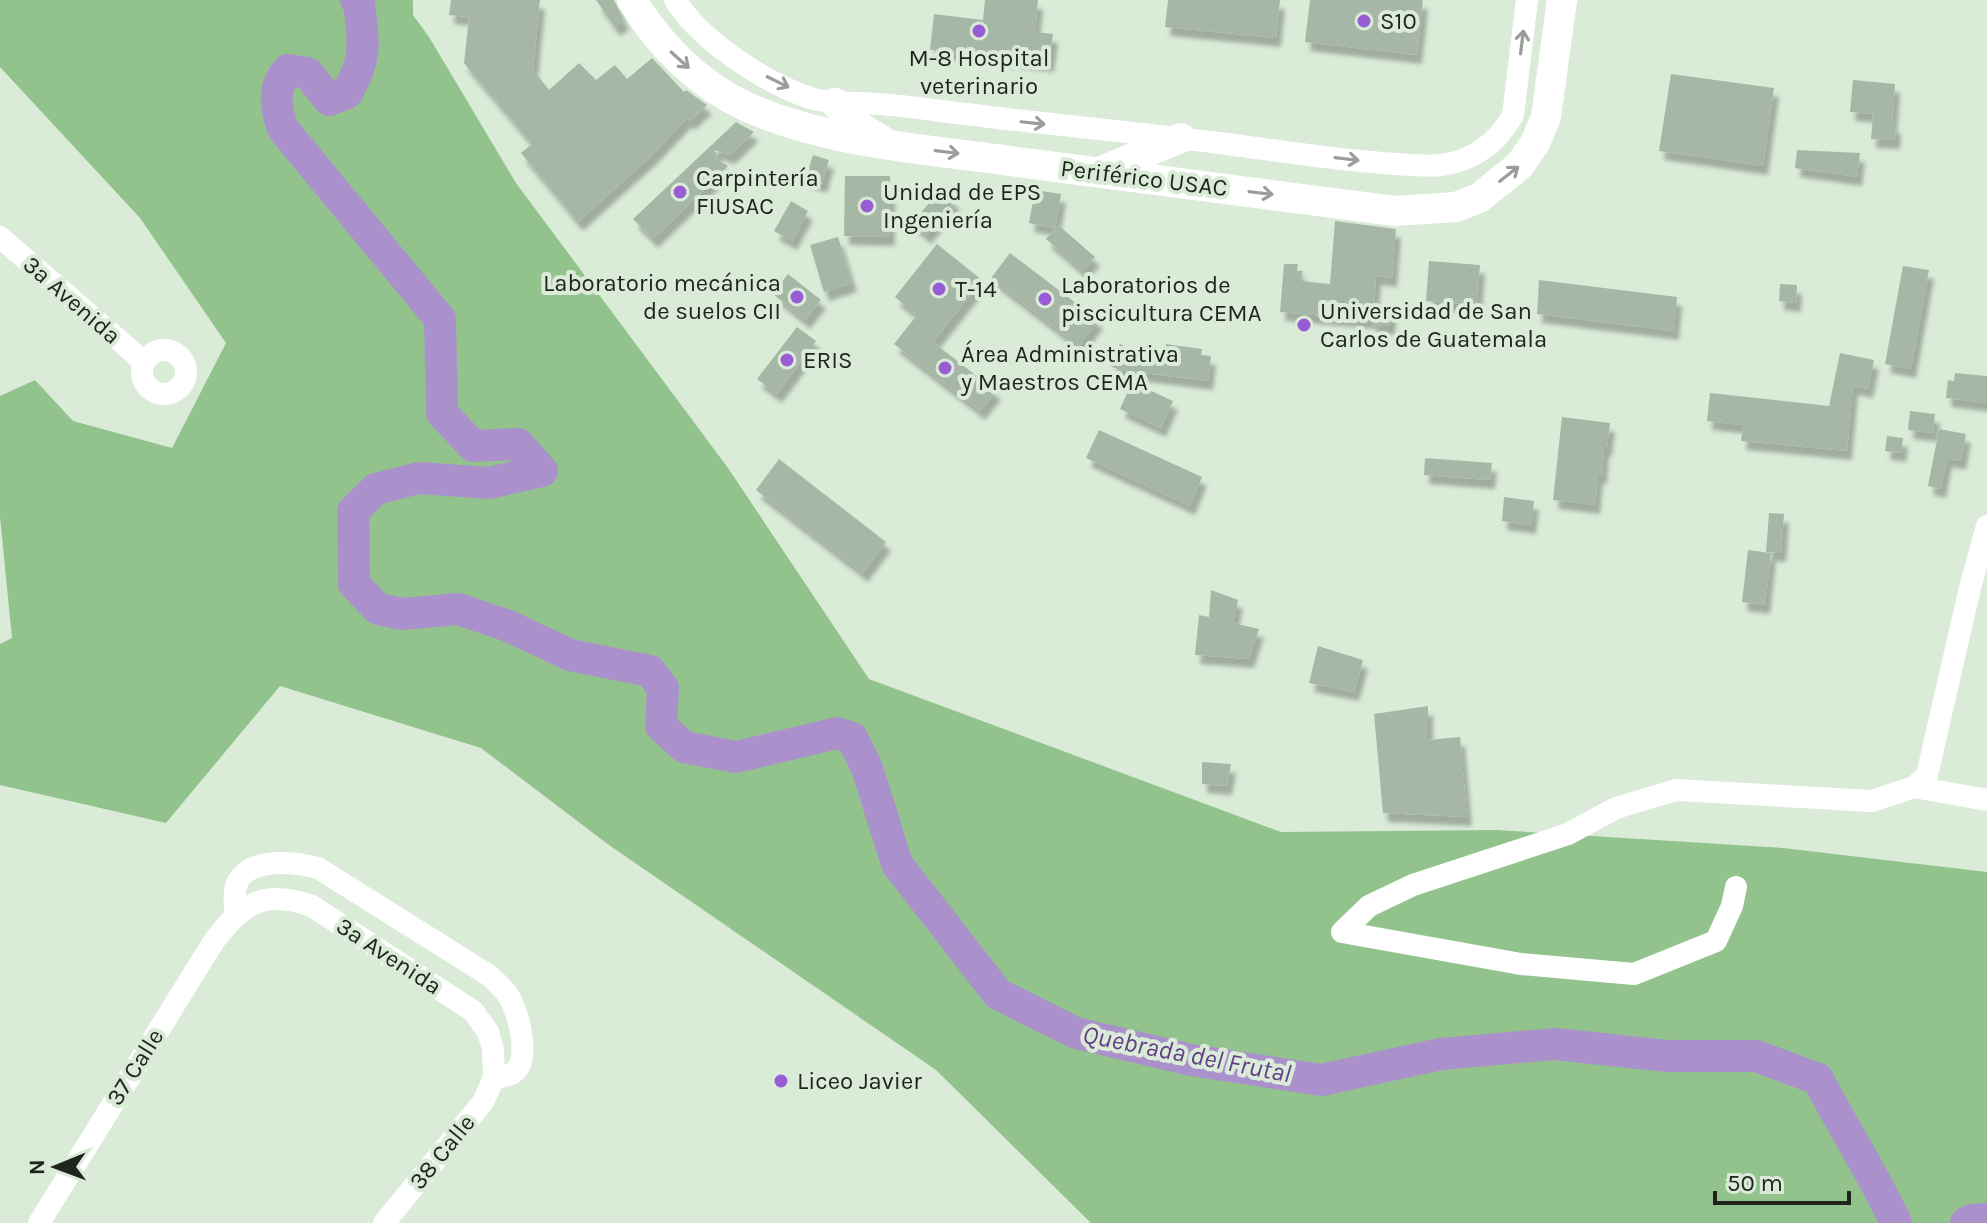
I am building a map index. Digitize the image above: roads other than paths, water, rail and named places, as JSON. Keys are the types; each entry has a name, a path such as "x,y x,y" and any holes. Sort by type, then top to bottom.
{"street":[{"name":"Periférico USAC","path":"632,0 662,43 712,86 742,105 807,128 890,145 1395,211 1456,207 1479,198 1520,165 1535,143 1546,117 1562,0"},
{"name":"Periférico USAC","path":"675,0 684,14 715,45 757,72 811,98 835,103 904,106 1418,166 1460,162 1486,148 1513,115 1527,0"},
{"path":"835,103 861,128 890,145"},
{"path":"1099,172 1181,138"},
{"name":"3a Avenida","path":"0,237 144,362"},
{"path":"1736,887 1732,906 1716,941 1634,974 1521,964 1342,932 1369,906 1413,885 1568,834 1616,808 1676,790 1872,801 1914,787 1927,775 1978,589 1987,526"},
{"path":"1914,787 1987,800"},
{"path":"235,914 234,893 239,879 254,868 277,863 318,868 490,976 508,996 519,1024 523,1050 520,1065 512,1074 494,1078"},
{"name":"3a Avenida","path":"235,914 251,903 271,899 296,900 312,906 473,1011 488,1032 493,1049 494,1078"},
{"name":"37 Calle","path":"39,1223 214,941 235,914"},
{"name":"38 Calle","path":"384,1223 483,1102 494,1078"}],"waterway":[{"name":"Quebrada del Frutal","path":"356,0 363,40 358,70 347,93 329,100 308,73 288,70 279,84 277,98 283,129 440,319 442,413 473,446 518,444 542,471 489,483 419,478 376,489 353,511 354,584 378,609 402,614 458,609 506,625 570,655 650,671 663,688 661,726 684,747 736,757 837,733 852,738 867,768 897,864 998,994 1076,1033 1191,1060 1321,1080 1441,1054 1555,1044 1667,1056 1756,1056 1818,1079 1896,1223"},
{"name":"Quebrada del Frutal","path":"1966,1223 1987,1219"}],"place":[{"name":"S10","path":"1364,21"},
{"name":"M-8 Hospital veterinario","path":"979,31"},
{"name":"Carpintería FIUSAC","path":"680,192"},
{"name":"Unidad de EPS Ingeniería","path":"867,206"},
{"name":"T-14","path":"939,289"},
{"name":"Laboratorio mecánica de suelos CII","path":"797,297"},
{"name":"Laboratorios de piscicultura CEMA","path":"1045,299"},
{"name":"Universidad de San Carlos de Guatemala","path":"1304,325"},
{"name":"ERIS","path":"787,360"},
{"name":"Área Administrativa y Maestros CEMA","path":"945,368"},
{"name":"Liceo Javier","path":"781,1081"}]}
